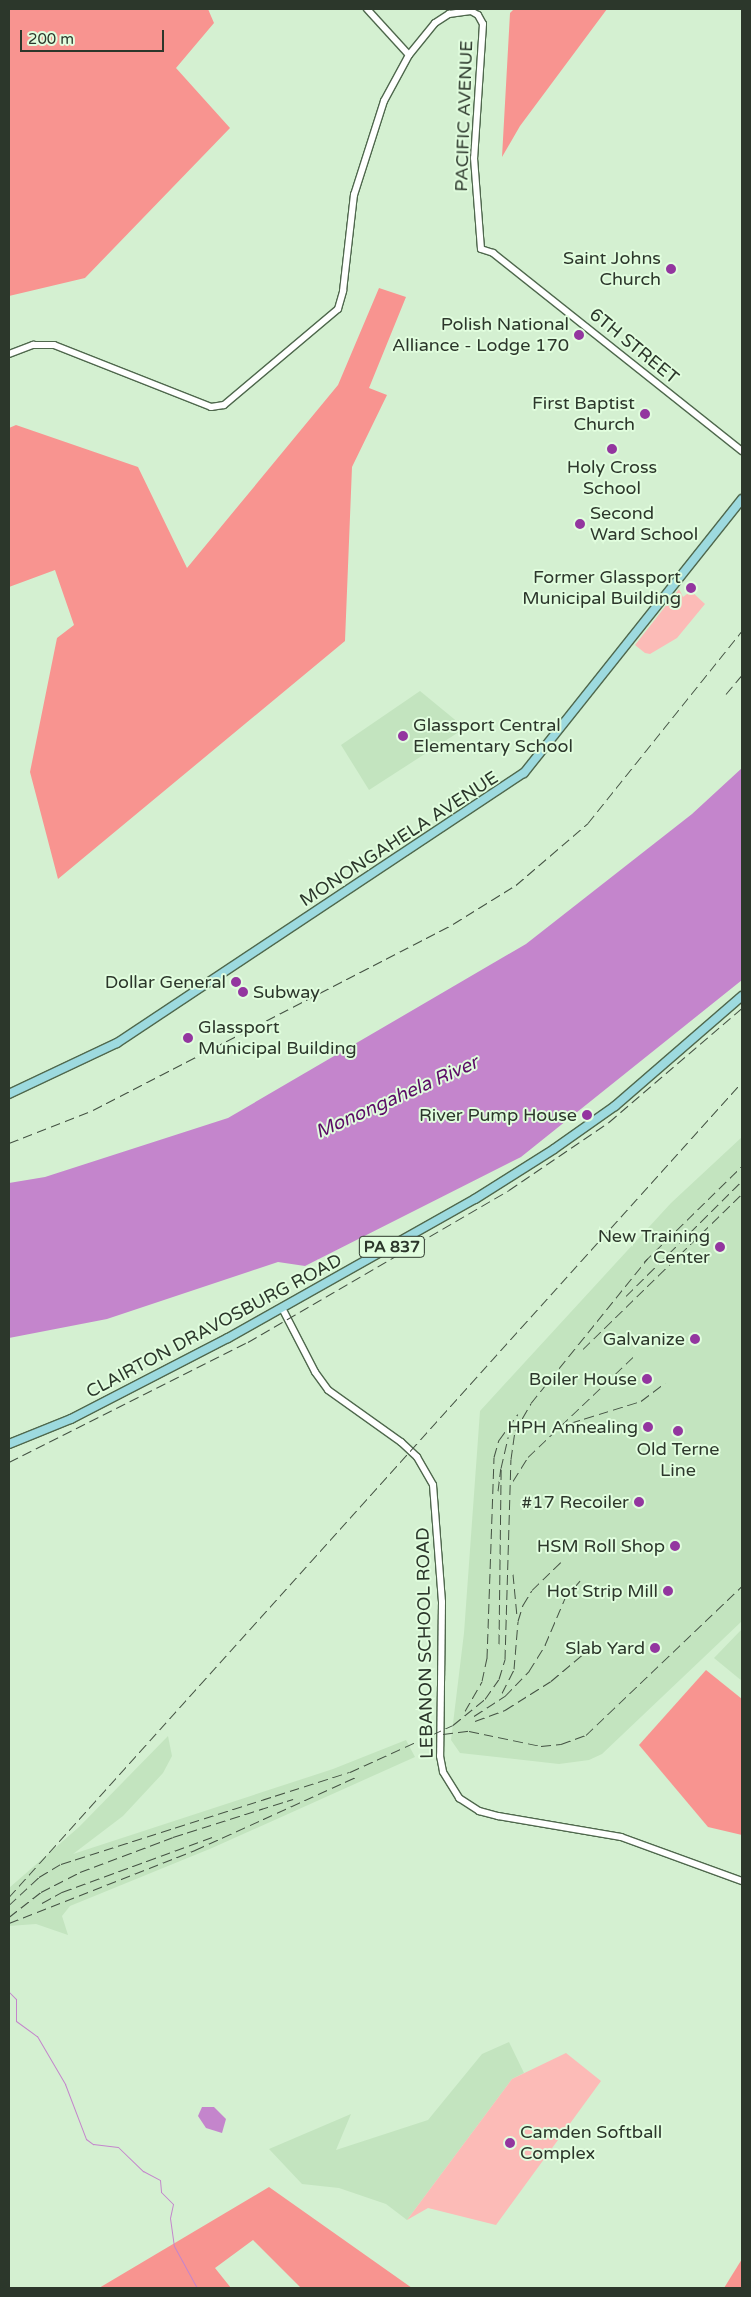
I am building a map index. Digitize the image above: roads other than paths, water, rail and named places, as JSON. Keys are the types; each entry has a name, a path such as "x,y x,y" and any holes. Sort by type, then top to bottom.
{"main road":[{"name":"MONONGAHELA AVENUE","path":"9,1094 122,1040 524,773 742,499"},
{"name":"CLAIRTON DRAVOSBURG ROAD","path":"9,1444 71,1419 282,1308 460,1208 568,1140 622,1100 742,996"}],"street":[{"path":"9,354 33,345 54,345 211,407 224,405 232,399 338,309 359,176 384,101 409,55 368,9"},
{"name":"PACIFIC AVENUE","path":"409,55 441,18 462,10 478,14 482,24 482,63 474,158 481,249"},
{"name":"6TH STREET","path":"481,249 493,253 742,451"},
{"name":"LEBANON SCHOOL ROAD","path":"282,1308 314,1372 328,1390 400,1442 417,1457 433,1485 442,1602 440,1756 443,1772 459,1798 479,1811 498,1816 621,1837 742,1881"}],"water":[{"name":"Monongahela River","path":"742,768 742,980 521,1157 305,1266 278,1262 107,1319 9,1338 9,1183 45,1177 228,1118 526,944 692,814"},
{"path":"202,2107 214,2107 226,2119 222,2133 206,2128 198,2116"}],"waterway":[{"path":"9,1992 16,1999 16,2021 37,2036 65,2084 86,2139 93,2144 118,2147 143,2171 160,2180 161,2192 173,2204 170,2218 174,2246 197,2288"}],"railway":[{"path":"9,1143 93,1110 453,924 516,885 588,823 742,631"},
{"path":"726,694 742,675"},
{"path":"9,1462 248,1342 509,1190 609,1122 742,1008"},
{"path":"9,1897 742,1082"},
{"path":"644,1262 742,1166"},
{"path":"626,1296 742,1181"},
{"path":"583,1349 742,1194"},
{"path":"9,1905 39,1877 61,1864 350,1772 453,1725 485,1699 499,1679 505,1659 511,1459 515,1431 531,1403 648,1258"},
{"path":"513,1481 528,1457 636,1354"},
{"path":"570,1423 641,1401 665,1383"},
{"path":"465,1711 482,1681 487,1658 494,1457 499,1440 518,1414"},
{"path":"499,1644 501,1468 508,1437"},
{"path":"498,1491 501,1468"},
{"path":"502,1693 514,1669 518,1621 523,1605 532,1590 561,1562"},
{"path":"513,1574 517,1616"},
{"path":"474,1716 505,1696 529,1671 545,1645 565,1598 580,1581"},
{"path":"443,1734 469,1731 541,1746 561,1744 586,1735 742,1586"},
{"path":"475,1721 505,1710 551,1681 588,1650"},
{"path":"9,1923 195,1850 358,1776"},
{"path":"9,1917 41,1892 80,1872 173,1837 293,1799"},
{"path":"42,1903 62,1892 212,1837"}],"place":[{"name":"Saint Johns Church","path":"671,269"},
{"name":"Polish National Alliance - Lodge 170","path":"579,335"},
{"name":"First Baptist Church","path":"645,414"},
{"name":"Holy Cross School","path":"612,449"},
{"name":"Second Ward School","path":"580,524"},
{"name":"Former Glassport Municipal Building","path":"691,588"},
{"name":"Glassport Central Elementary School","path":"403,736"},
{"name":"Dollar General","path":"236,982"},
{"name":"Subway","path":"243,992"},
{"name":"Glassport Municipal Building","path":"188,1038"},
{"name":"River Pump House","path":"587,1115"},
{"name":"New Training Center","path":"720,1247"},
{"name":"Galvanize","path":"695,1339"},
{"name":"Boiler House","path":"647,1379"},
{"name":"HPH Annealing","path":"648,1427"},
{"name":"Old Terne Line","path":"678,1431"},
{"name":"#17 Recoiler","path":"639,1502"},
{"name":"HSM Roll Shop","path":"675,1546"},
{"name":"Hot Strip Mill","path":"668,1591"},
{"name":"Slab Yard","path":"655,1648"},
{"name":"Camden Softball Complex","path":"510,2143"}]}
